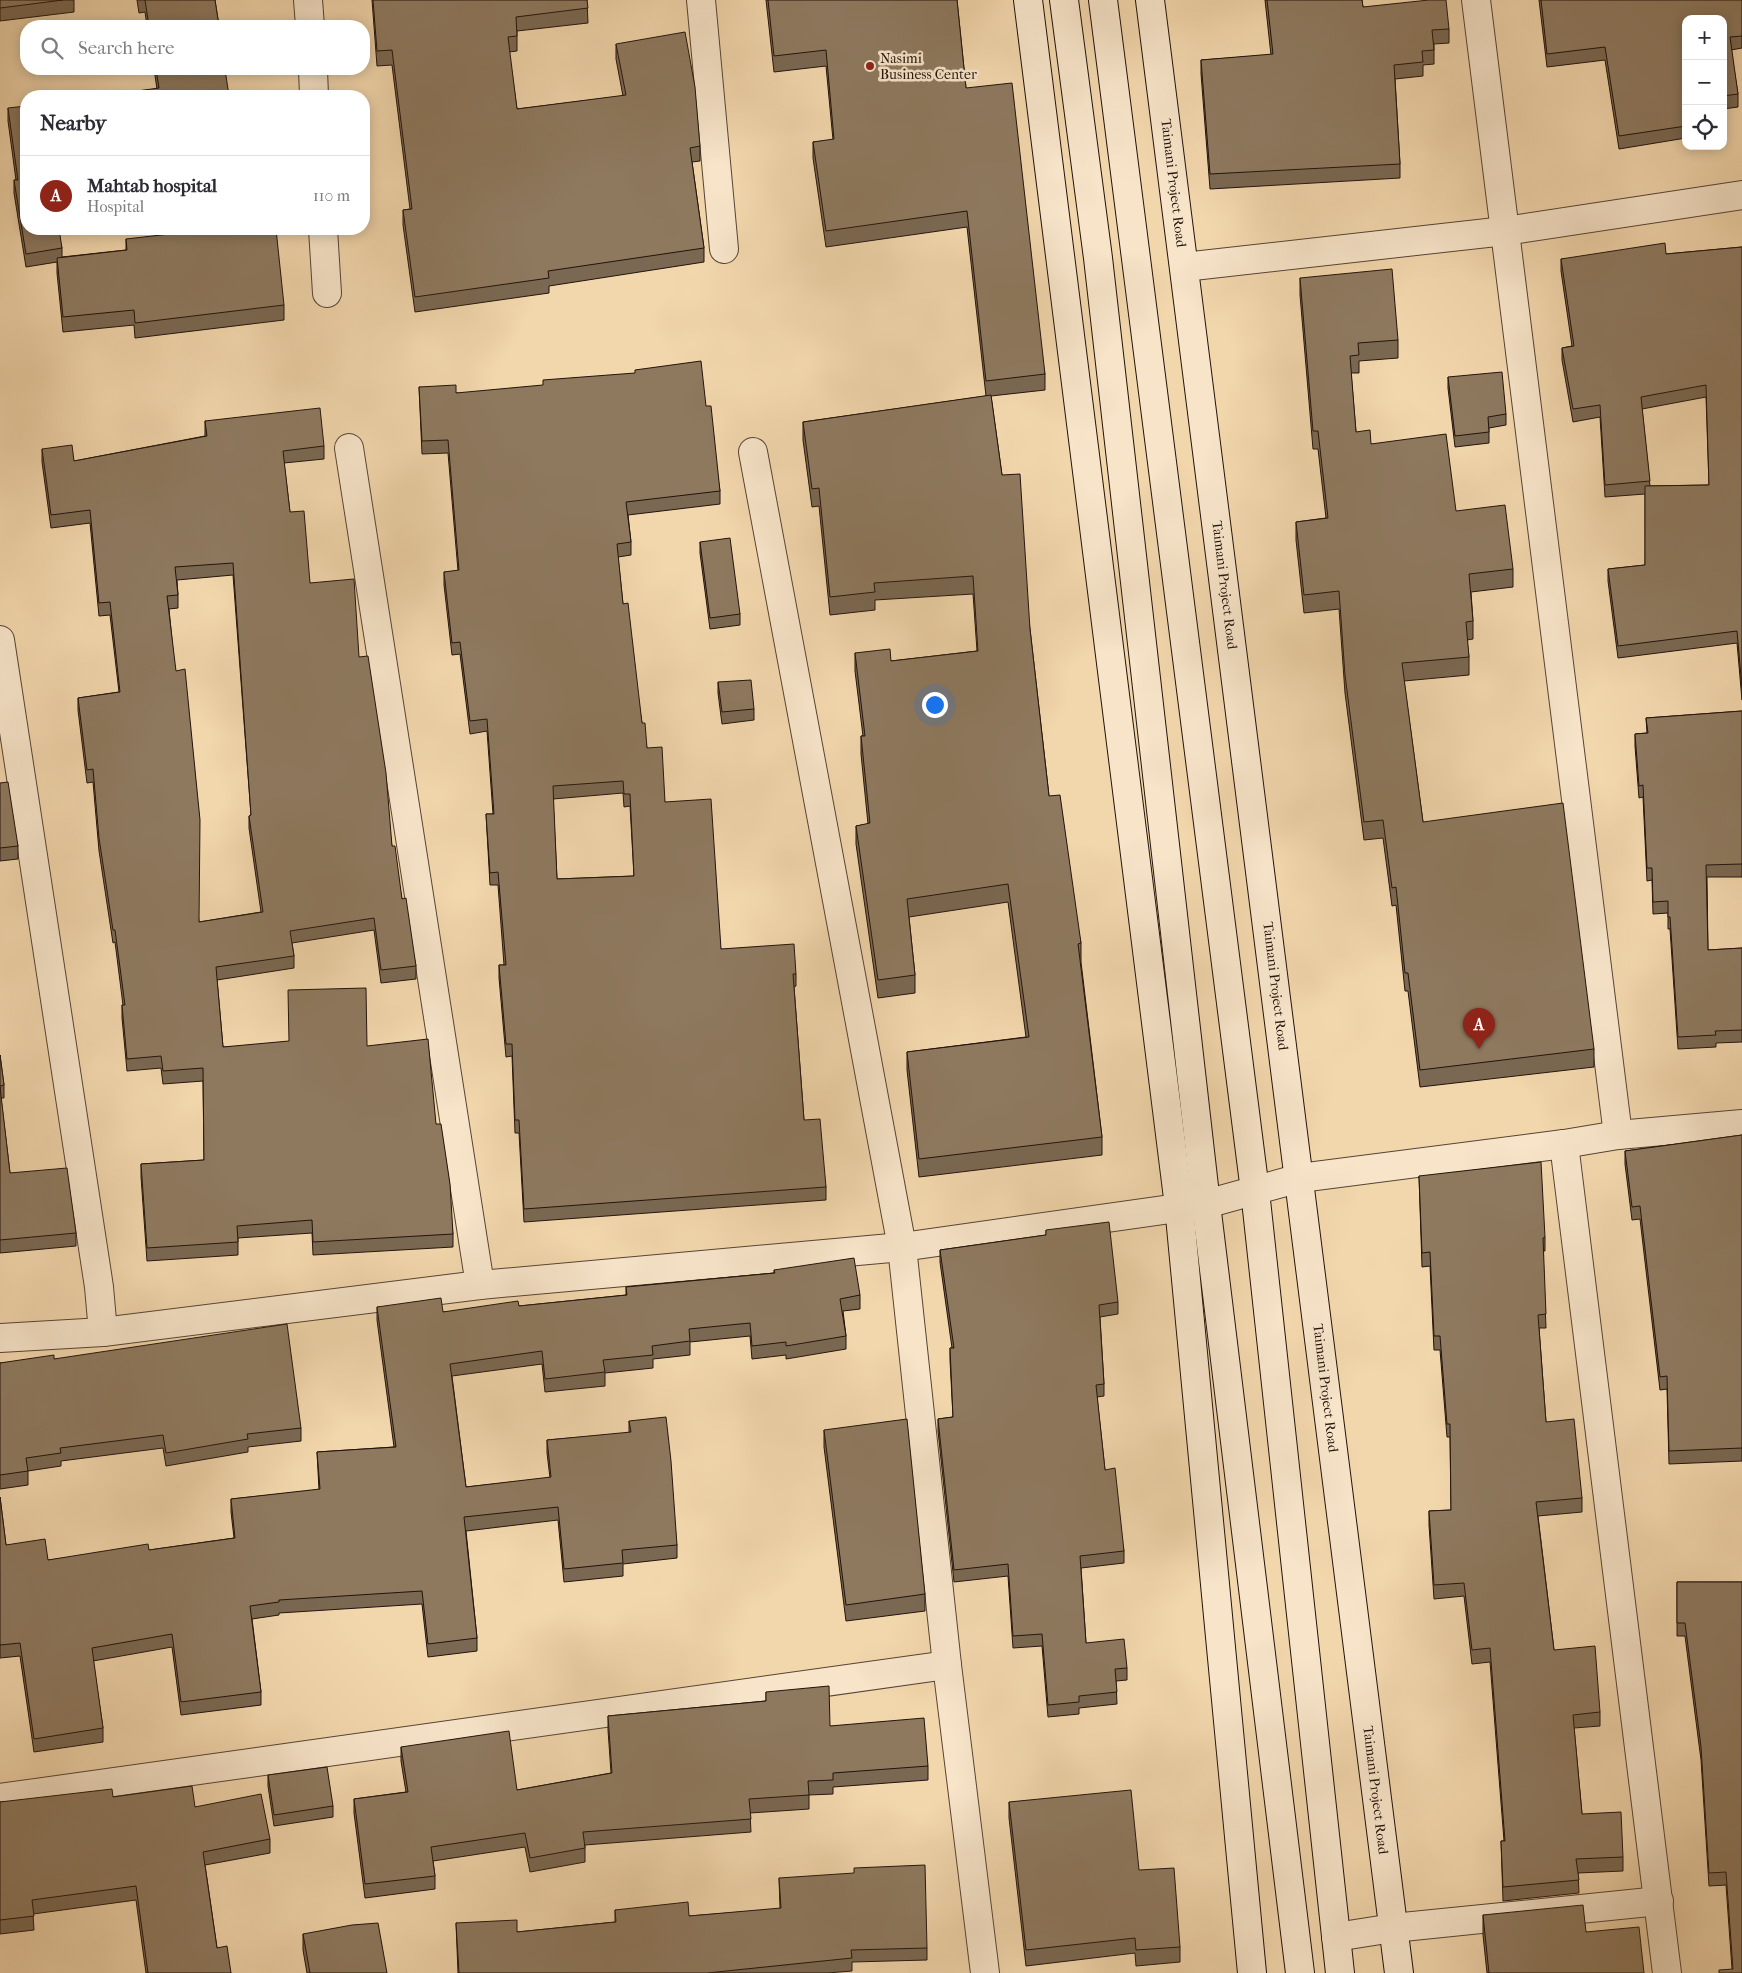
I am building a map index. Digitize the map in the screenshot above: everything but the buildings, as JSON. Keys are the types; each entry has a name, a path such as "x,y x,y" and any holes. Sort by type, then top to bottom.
{"street":[{"path":"308,0 310,20"},
{"path":"701,0 724,249"},
{"path":"1028,0 1179,1206 1252,1973"},
{"path":"1064,0 1098,258 1206,1204 1300,1973"},
{"path":"1103,0 1254,1191 1340,1973"},
{"name":"Taimani Project Road","path":"1150,0 1399,1973"},
{"path":"1476,0 1618,1135"},
{"path":"312,75 314,90"},
{"path":"1184,267 1505,231 1742,195"},
{"path":"323,235 327,293"},
{"path":"349,448 480,1285"},
{"path":"753,452 902,1247 947,1665 984,1973"},
{"path":"0,640 98,1287 103,1332"},
{"path":"0,1338 103,1332 480,1285 902,1247 1179,1206 1206,1204 1300,1178 1564,1144 1618,1135 1742,1124"},
{"path":"1564,1144 1667,1973"},
{"path":"0,1798 947,1665"},
{"path":"1336,1938 1393,1928 1659,1901"}],"place":[{"name":"Nasimi Business Center","path":"870,66"},
{"name":"Mahtab hospital","path":"1479,1049"}]}
